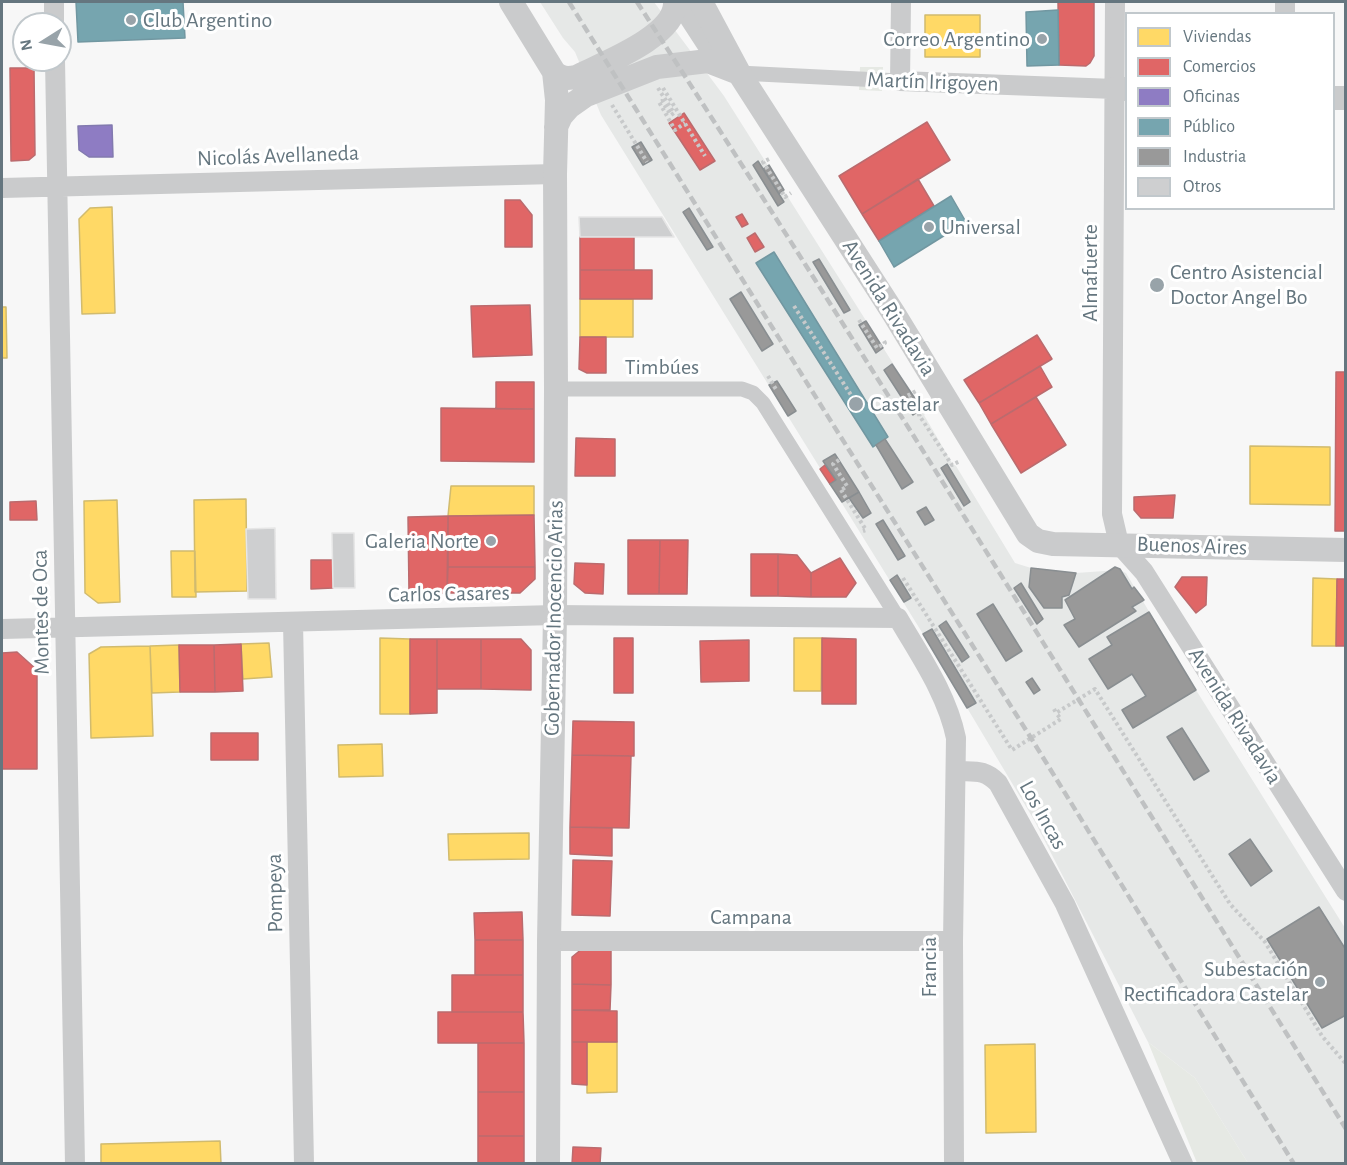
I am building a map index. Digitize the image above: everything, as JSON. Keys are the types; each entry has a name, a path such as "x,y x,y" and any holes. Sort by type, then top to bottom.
{"street":[{"path":"511,2 554,72 567,79 576,77 640,45 665,27 672,17 677,2"},
{"name":"Avenida Rivadavia","path":"677,2 707,45 739,73"},
{"name":"Avenida Rivadavia","path":"701,2 739,73 894,314 1029,534 1038,542"},
{"path":"900,81 901,2"},
{"name":"Almafuerte","path":"1115,2 1121,89 1112,514 1119,544"},
{"path":"556,127 561,116 569,107 586,95 657,67 708,61 739,73"},
{"name":"Montes de Oca","path":"55,72 75,1164"},
{"name":"Gobernador Inocencio Arias","path":"548,1164 549,941 555,615 557,100 554,72"},
{"name":"Martín Irigoyen","path":"739,73 1121,89"},
{"name":"Nicolás Avellaneda","path":"2,188 555,174"},
{"name":"Timbúes","path":"556,388 742,389 753,393 763,403 898,618"},
{"name":"Buenos Aires","path":"1038,542 1346,550"},
{"name":"Avenida Rivadavia","path":"1119,544 1144,572 1346,891"},
{"name":"Carlos Casares","path":"2,629 555,615 898,618"},
{"path":"898,618 944,698 953,721 956,738 956,771"},
{"name":"Pompeya","path":"293,622 304,1164"},
{"name":"Francia","path":"954,1164 952,941 956,771"},
{"name":"Los Incas","path":"956,771 989,774 998,783 1065,904 1183,1164"},
{"name":"Campana","path":"549,941 952,941"}],"path":[{"path":"650,90 669,84"},
{"path":"660,87 705,156"},
{"path":"660,87 674,113 671,115 662,101 659,102 675,130 685,123"},
{"path":"620,100 611,105 647,162"},
{"path":"763,162 772,180 785,197"},
{"path":"794,306 850,395"},
{"path":"859,320 875,344"},
{"path":"910,409 914,406 907,396 912,393"},
{"path":"910,400 913,398 923,413 920,415 952,465"},
{"path":"839,460 833,464 847,486 839,492 867,530"},
{"path":"903,578 1012,750 1061,719 1055,711 1095,689 1230,904 1265,942 1322,1036 1346,1064"}],"shaded area":[{"path":"540,2 654,2 724,96 925,414 952,463 1015,563 1031,568 1076,573 1119,570 1126,573 1196,690 1345,928 1345,1163 1248,1163 1195,1078 1148,1042 1034,820 923,634 601,115 575,52 563,38"},
{"path":"860,67 883,67 882,91 859,90"},
{"path":"1148,1042 1195,1078 1248,1163 1197,1163"}],"building: Viviendas":[{"path":"925,15 980,15 980,57 925,57"},
{"path":"112,207 115,313 82,314 79,219 90,208"},
{"path":"580,299 633,299 633,337 580,337"},
{"path":"2,307 6,307 7,358 2,358"},
{"path":"1250,446 1330,447 1330,505 1250,504"},
{"path":"451,486 534,486 534,515 448,516"},
{"path":"246,499 247,591 195,592 194,500"},
{"path":"117,500 120,602 98,603 85,593 84,501"},
{"path":"171,551 195,551 196,597 172,597"},
{"path":"1313,578 1337,579 1336,646 1312,646"},
{"path":"380,638 410,639 410,714 380,714"},
{"path":"794,638 822,638 821,691 794,691"},
{"path":"269,643 272,677 243,679 241,644"},
{"path":"179,645 180,692 152,693 150,646"},
{"path":"150,646 153,736 91,738 89,654 101,647"},
{"path":"382,744 383,776 339,777 338,745"},
{"path":"529,833 529,859 449,860 448,834"},
{"path":"587,1042 617,1042 617,1092 587,1093"},
{"path":"1035,1044 1036,1132 986,1133 985,1045"},
{"path":"220,1141 221,1164 101,1164 101,1144"}],"building: Comercios":[{"path":"1058,2 1094,2 1094,56 1086,66 1059,65"},
{"path":"10,68 12,68 12,72 34,72 35,155 29,160 11,161"},
{"path":"684,113 715,161 700,170 669,123"},
{"path":"927,122 950,160 862,214 839,176"},
{"path":"918,179 934,206 879,241 862,214"},
{"path":"505,200 520,200 532,215 532,247 505,247"},
{"path":"742,214 748,224 742,227 736,217"},
{"path":"755,233 764,247 755,252 747,238"},
{"path":"580,237 634,237 634,270 580,270"},
{"path":"580,270 652,270 652,299 580,299"},
{"path":"530,305 532,355 473,357 471,306"},
{"path":"1037,335 1052,359 979,403 964,380"},
{"path":"580,337 606,337 606,373 587,373 579,369"},
{"path":"1040,366 1052,387 991,424 979,403"},
{"path":"1336,372 1346,372 1346,531 1335,531"},
{"path":"496,382 534,382 534,409 496,409"},
{"path":"1036,397 1066,445 1021,473 991,424"},
{"path":"441,408 534,409 534,462 441,461"},
{"path":"576,438 615,439 615,476 575,476"},
{"path":"825,465 836,480 830,484 820,469"},
{"path":"1175,495 1173,518 1141,518 1134,510 1134,497"},
{"path":"36,501 37,520 10,520 10,502"},
{"name":"Galeria Norte","path":"534,515 535,567 448,567 448,516"},
{"path":"448,516 447,593 409,593 408,517"},
{"path":"628,540 660,540 659,594 628,594"},
{"path":"660,540 688,540 687,594 659,594"},
{"path":"751,554 778,554 778,596 751,596"},
{"path":"778,554 797,555 811,573 811,597 778,596"},
{"path":"840,558 856,583 846,597 811,597 811,573"},
{"path":"311,560 333,560 333,588 311,589"},
{"path":"575,563 604,564 603,594 585,593 574,584"},
{"path":"448,567 535,567 535,579 520,593 447,593"},
{"path":"1182,577 1207,577 1206,605 1196,613 1175,587"},
{"path":"1337,579 1346,579 1346,646 1336,646"},
{"path":"614,638 633,638 633,693 614,693"},
{"path":"822,638 856,639 856,704 822,704"},
{"path":"410,639 437,639 437,713 410,714"},
{"path":"437,639 481,639 481,689 437,689"},
{"path":"481,639 521,639 531,650 531,690 481,689"},
{"path":"749,640 749,681 701,682 700,641"},
{"path":"241,644 243,691 215,692 214,645"},
{"path":"179,645 214,645 215,692 180,692"},
{"path":"17,652 37,670 37,769 2,769 2,653"},
{"path":"573,721 634,722 634,756 572,755"},
{"path":"211,733 258,733 258,760 211,760"},
{"path":"572,755 631,756 629,828 570,827"},
{"path":"570,827 612,828 612,856 570,854"},
{"path":"573,860 612,861 610,916 572,915"},
{"path":"522,912 523,940 475,940 474,913"},
{"path":"475,940 523,940 523,975 475,975"},
{"path":"583,948 611,948 611,985 572,984 572,957"},
{"path":"452,975 523,975 523,1012 452,1012"},
{"path":"572,984 611,985 610,1010 572,1010"},
{"path":"572,1010 617,1011 617,1042 572,1042"},
{"path":"438,1012 523,1012 524,1043 438,1043"},
{"path":"572,1042 587,1042 587,1085 572,1084"},
{"path":"478,1043 524,1043 524,1092 478,1092"},
{"path":"478,1092 524,1092 524,1136 478,1136"},
{"path":"478,1136 524,1136 524,1164 478,1164"},
{"path":"573,1147 601,1148 600,1164 572,1164"}],"building: Oficinas":[{"path":"112,125 113,157 89,157 79,150 78,126"}],"building: Público":[{"name":"Club Argentino","path":"76,2 183,2 185,38 78,42"},
{"name":"Correo Argentino","path":"1058,10 1059,65 1027,66 1026,12"},
{"name":"Universal","path":"951,196 966,222 894,267 879,241"},
{"path":"774,252 888,437 873,447 756,263"}],"building: Industria":[{"path":"641,142 652,160 643,165 632,147"},
{"path":"758,161 784,202 778,206 753,165"},
{"path":"769,165 784,190 779,194 763,169"},
{"path":"689,208 713,247 707,250 683,212"},
{"path":"819,259 850,310 844,313 813,262"},
{"path":"741,292 773,344 762,351 730,299"},
{"path":"866,321 883,348 876,353 859,325"},
{"path":"892,364 922,409 913,415 884,370"},
{"path":"777,381 796,411 788,416 769,385"},
{"path":"885,439 913,482 902,489 876,445"},
{"path":"835,454 859,492 842,502 830,484 836,480 823,461"},
{"path":"947,464 970,502 964,506 941,468"},
{"path":"859,492 871,513 863,518 849,498"},
{"path":"926,507 934,520 925,525 917,512"},
{"path":"883,520 905,556 898,560 876,524"},
{"path":"1115,567 1120,569 1132,589 1134,587 1144,600 1132,607 1136,611 1079,647 1064,625 1075,619 1065,600"},
{"path":"1031,568 1076,573 1069,595 1062,597 1062,608 1044,608 1029,587"},
{"path":"897,575 911,598 904,602 890,580"},
{"path":"1021,583 1043,619 1037,624 1014,588"},
{"path":"993,604 1022,651 1006,661 977,614"},
{"path":"1149,612 1196,690 1133,728 1122,710 1146,696 1132,674 1108,689 1089,659 1112,645 1107,637"},
{"path":"946,621 969,657 962,662 939,626"},
{"path":"932,629 976,703 967,708 923,634"},
{"path":"1032,678 1040,690 1034,694 1026,682"},
{"path":"1182,728 1209,771 1194,780 1167,737"},
{"path":"1250,839 1272,871 1251,886 1229,854"},
{"name":"Subestación Rectificadora Castelar","path":"1319,907 1346,950 1346,1015 1322,1028 1267,939"}],"building: Otros":[{"path":"579,217 662,217 674,237 580,237"},
{"path":"275,528 276,599 248,599 246,529"},
{"path":"332,533 354,533 355,588 333,588"}],"railway":[{"path":"569,2 1031,738 1294,1164"},
{"path":"637,2 905,423 1346,1129"}],"place":[{"name":"Club Argentino","path":"131,20"},
{"name":"Correo Argentino","path":"1042,39"},
{"name":"Universal","path":"929,227"},
{"name":"Centro Asistencial Doctor Angel Bo","path":"1157,285"},
{"name":"Castelar","path":"856,404"},
{"name":"Galeria Norte","path":"491,541"},
{"name":"Subestación Rectificadora Castelar","path":"1320,982"}]}
